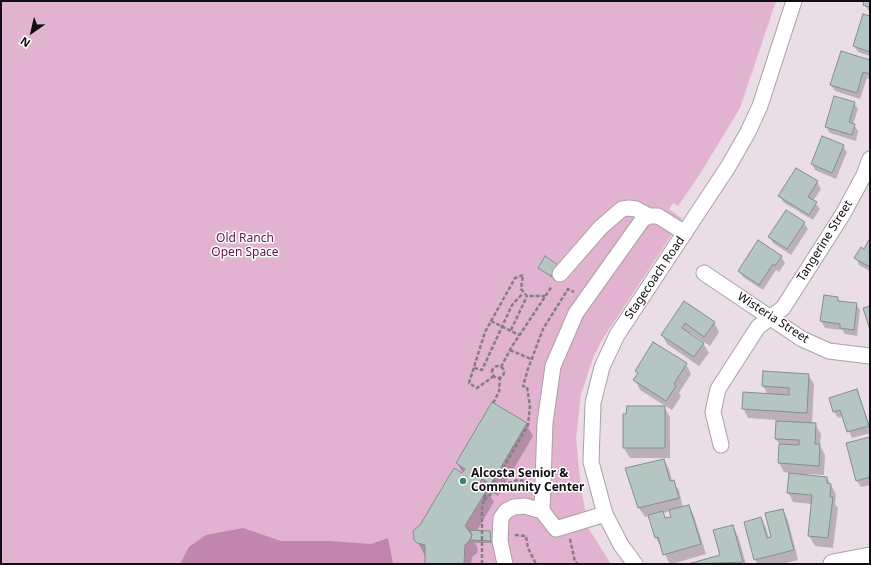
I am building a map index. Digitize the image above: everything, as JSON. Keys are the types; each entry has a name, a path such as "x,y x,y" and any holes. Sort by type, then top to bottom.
{"main road":[{"path":"833,564 870,557"}],"street":[{"name":"Stagecoach Road","path":"635,564 621,545 605,514 591,462 593,403 602,367 617,335 728,167 748,132 760,106 794,1"},
{"name":"Tangerine Street","path":"721,445 713,412 718,389 758,328 783,308 843,214 864,175 870,159"},
{"path":"560,274 600,227 618,212 629,208 636,209 649,216"},
{"path":"542,511 545,423 553,366 576,314 643,219 649,216 658,216 685,233"},
{"name":"Wisteria Street","path":"704,273 802,339 829,351 870,356"},
{"path":"505,564 500,541 501,518 506,512 514,507 525,506 542,511 561,527 605,514"}],"path":[{"path":"501,367 519,335 560,274"},
{"path":"494,376 482,386 474,387 469,383 485,332 515,278 522,275 521,286 523,293 527,296 545,296"},
{"path":"482,564 482,508 489,486 498,477 528,425 530,406 527,387 523,386 531,359 543,329 568,289 586,301"},
{"path":"474,368 482,370 512,305 523,293"},
{"path":"511,330 527,296"},
{"path":"491,321 519,335"},
{"path":"510,350 531,359"},
{"path":"494,376 492,371 493,368 496,366 501,367"},
{"path":"493,403 500,388 500,378 505,373 501,367"},
{"path":"494,376 500,378"},
{"path":"484,501 502,485 518,480 526,481"},
{"path":"561,527 575,562 578,564"},
{"path":"513,535 526,536 528,548 536,560 536,564"}],"green space":[{"name":"Old Ranch Open Space","path":"1,1 776,1 740,108 700,174 678,206 673,203 669,209 682,219 602,340 593,358 581,394 576,438 581,489 589,529 611,564 1,564"}],"shaded area":[{"path":"243,528 281,541 330,541 371,544 388,538 393,564 180,564 189,547 206,535"}],"building":[{"path":"864,1 870,1 870,7 863,5"},
{"path":"863,14 870,16 870,52 853,46"},
{"path":"841,51 870,60 870,74 863,72 857,93 830,85"},
{"path":"834,96 855,102 849,122 855,124 852,135 825,127"},
{"path":"822,136 844,145 832,173 811,164"},
{"path":"796,168 818,181 808,197 817,202 809,215 778,196"},
{"path":"786,210 805,222 787,249 768,237"},
{"path":"870,238 870,267 854,258 861,247 864,249"},
{"path":"758,240 782,256 775,266 773,264 759,285 738,271"},
{"path":"545,256 558,265 551,276 538,268"},
{"path":"824,295 838,297 838,301 857,303 854,330 840,328 840,324 820,321"},
{"path":"684,301 715,322 704,337 685,323 682,328 704,343 694,357 661,335"},
{"path":"870,306 870,330 863,308"},
{"path":"653,342 687,363 674,384 676,386 666,401 633,380 638,373 635,371"},
{"path":"763,371 809,374 807,413 742,409 743,392 789,395 789,388 762,386"},
{"path":"857,389 869,426 847,432 840,410 833,412 829,398"},
{"name":"Alcosta Senior & Community Center","path":"492,402 527,423 491,484 482,479 479,483 488,488 465,526 472,535 470,540 465,545 464,564 425,564 425,545 417,543 414,540 413,531 420,525 454,468 462,473 465,469 456,463"},
{"path":"627,406 665,406 665,448 623,448 623,414 626,414"},
{"path":"776,421 816,423 815,444 820,444 819,466 778,463 779,444 799,445 799,440 775,439"},
{"path":"870,437 870,477 856,481 846,443"},
{"path":"664,459 670,481 674,480 679,498 638,508 625,468"},
{"path":"789,473 827,477 827,483 831,484 830,497 833,497 828,538 808,536 812,495 787,493"},
{"path":"689,505 701,544 663,555 658,537 655,538 648,515 663,511 665,518 671,517 669,510"},
{"path":"783,509 794,550 754,560 744,522 761,517 767,538 771,537 765,513"},
{"path":"733,525 743,562 688,564 720,555 713,530"},
{"path":"470,530 490,531 491,541 470,540 472,535"}],"place":[{"name":"Alcosta Senior & Community Center","path":"463,481"}]}
